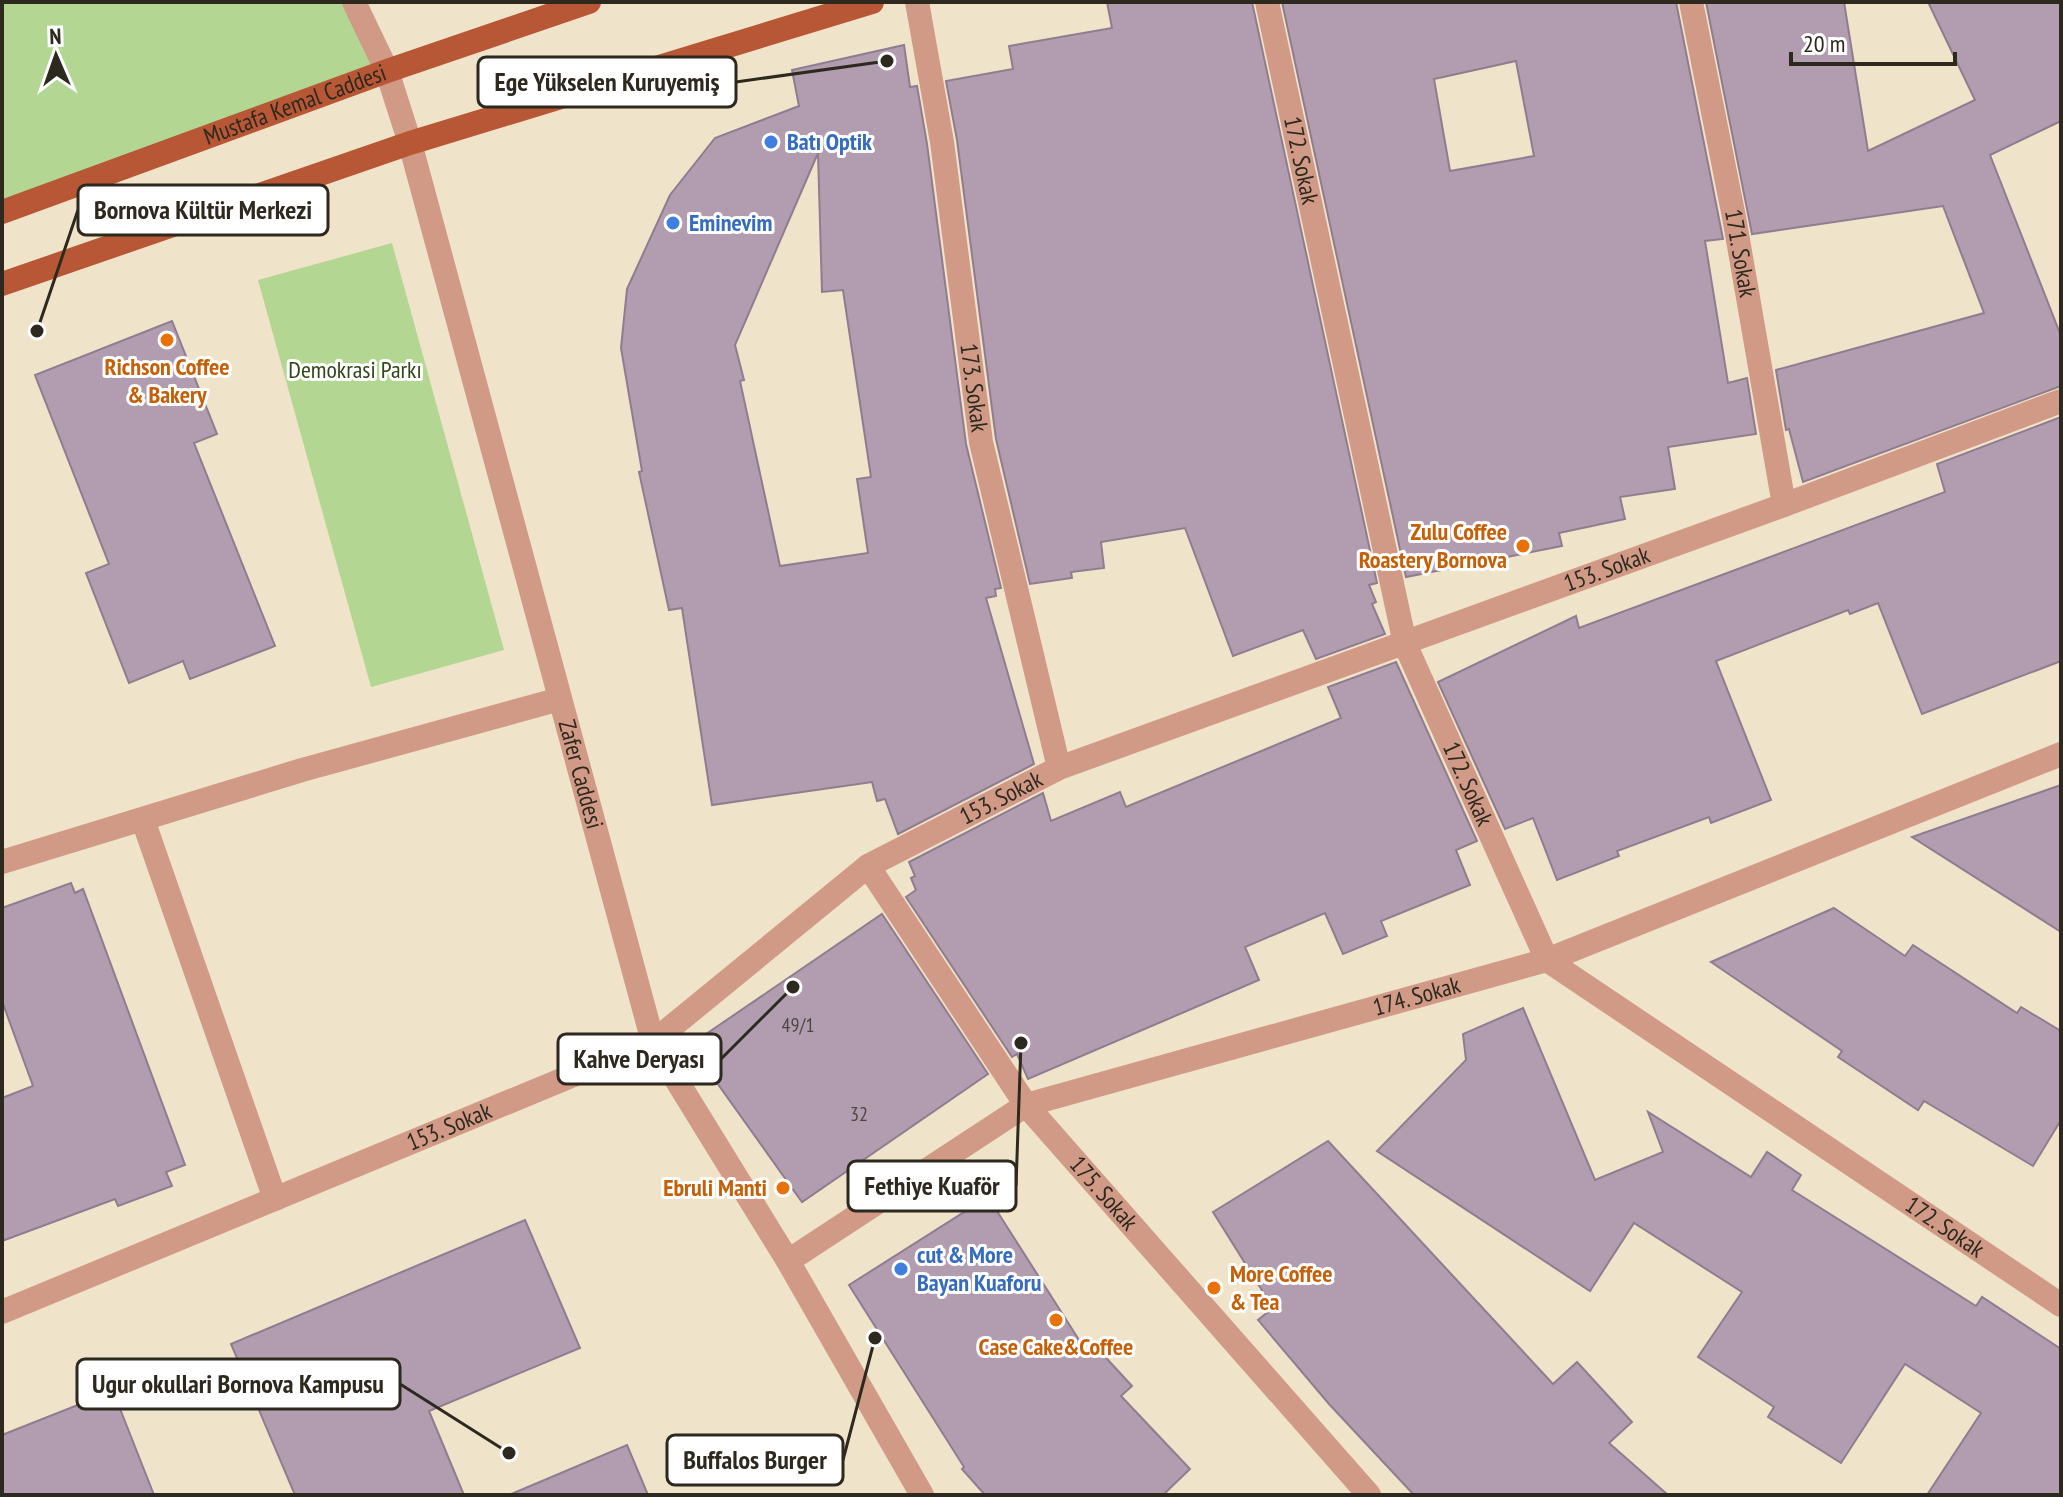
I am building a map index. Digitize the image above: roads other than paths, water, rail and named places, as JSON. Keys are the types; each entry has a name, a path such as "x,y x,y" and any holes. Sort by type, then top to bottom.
{"main road":[{"name":"Mustafa Kemal Caddesi","path":"2,212 387,71 589,2"},
{"path":"2,284 410,143 872,2"}],"street":[{"name":"Zafer Caddesi","path":"354,2 387,71 410,143 653,1042 788,1261 922,1495"},
{"name":"173. Sokak","path":"917,2 942,142 981,442 1059,768"},
{"name":"172. Sokak","path":"1267,2 1405,644 1547,960 2061,1305"},
{"name":"171. Sokak","path":"1691,2 1734,217 1784,505"},
{"name":"153. Sokak","path":"2,1312 653,1042 868,866 1059,768 1405,644 2061,401"},
{"path":"2,862 302,770 560,699"},
{"name":"174. Sokak","path":"788,1261 1026,1105 1547,960 2061,754"},
{"path":"143,820 275,1199"},
{"name":"175. Sokak","path":"868,866 1026,1105 1369,1495"}],"place":[{"name":"Ege Yükselen Kuruyemiş","path":"887,61"},
{"name":"Batı Optik","path":"771,142"},
{"name":"Eminevim","path":"673,223"},
{"name":"Bornova Kültür Merkezi","path":"37,331"},
{"name":"Richson Coffee & Bakery","path":"167,340"},
{"name":"Zulu Coffee Roastery Bornova","path":"1523,546"},
{"name":"Kahve Deryası","path":"793,987"},
{"name":"Fethiye Kuaför","path":"1021,1043"},
{"name":"Ebruli Manti","path":"783,1188"},
{"name":"cut & More Bayan Kuaforu","path":"901,1269"},
{"name":"More Coffee & Tea","path":"1214,1288"},
{"name":"Case Cake&Coffee","path":"1056,1320"},
{"name":"Buffalos Burger","path":"875,1338"},
{"name":"Ugur okullari Bornova Kampusu","path":"509,1453"}],"park label":[{"name":"Demokrasi Parkı","path":"355,370"}]}
